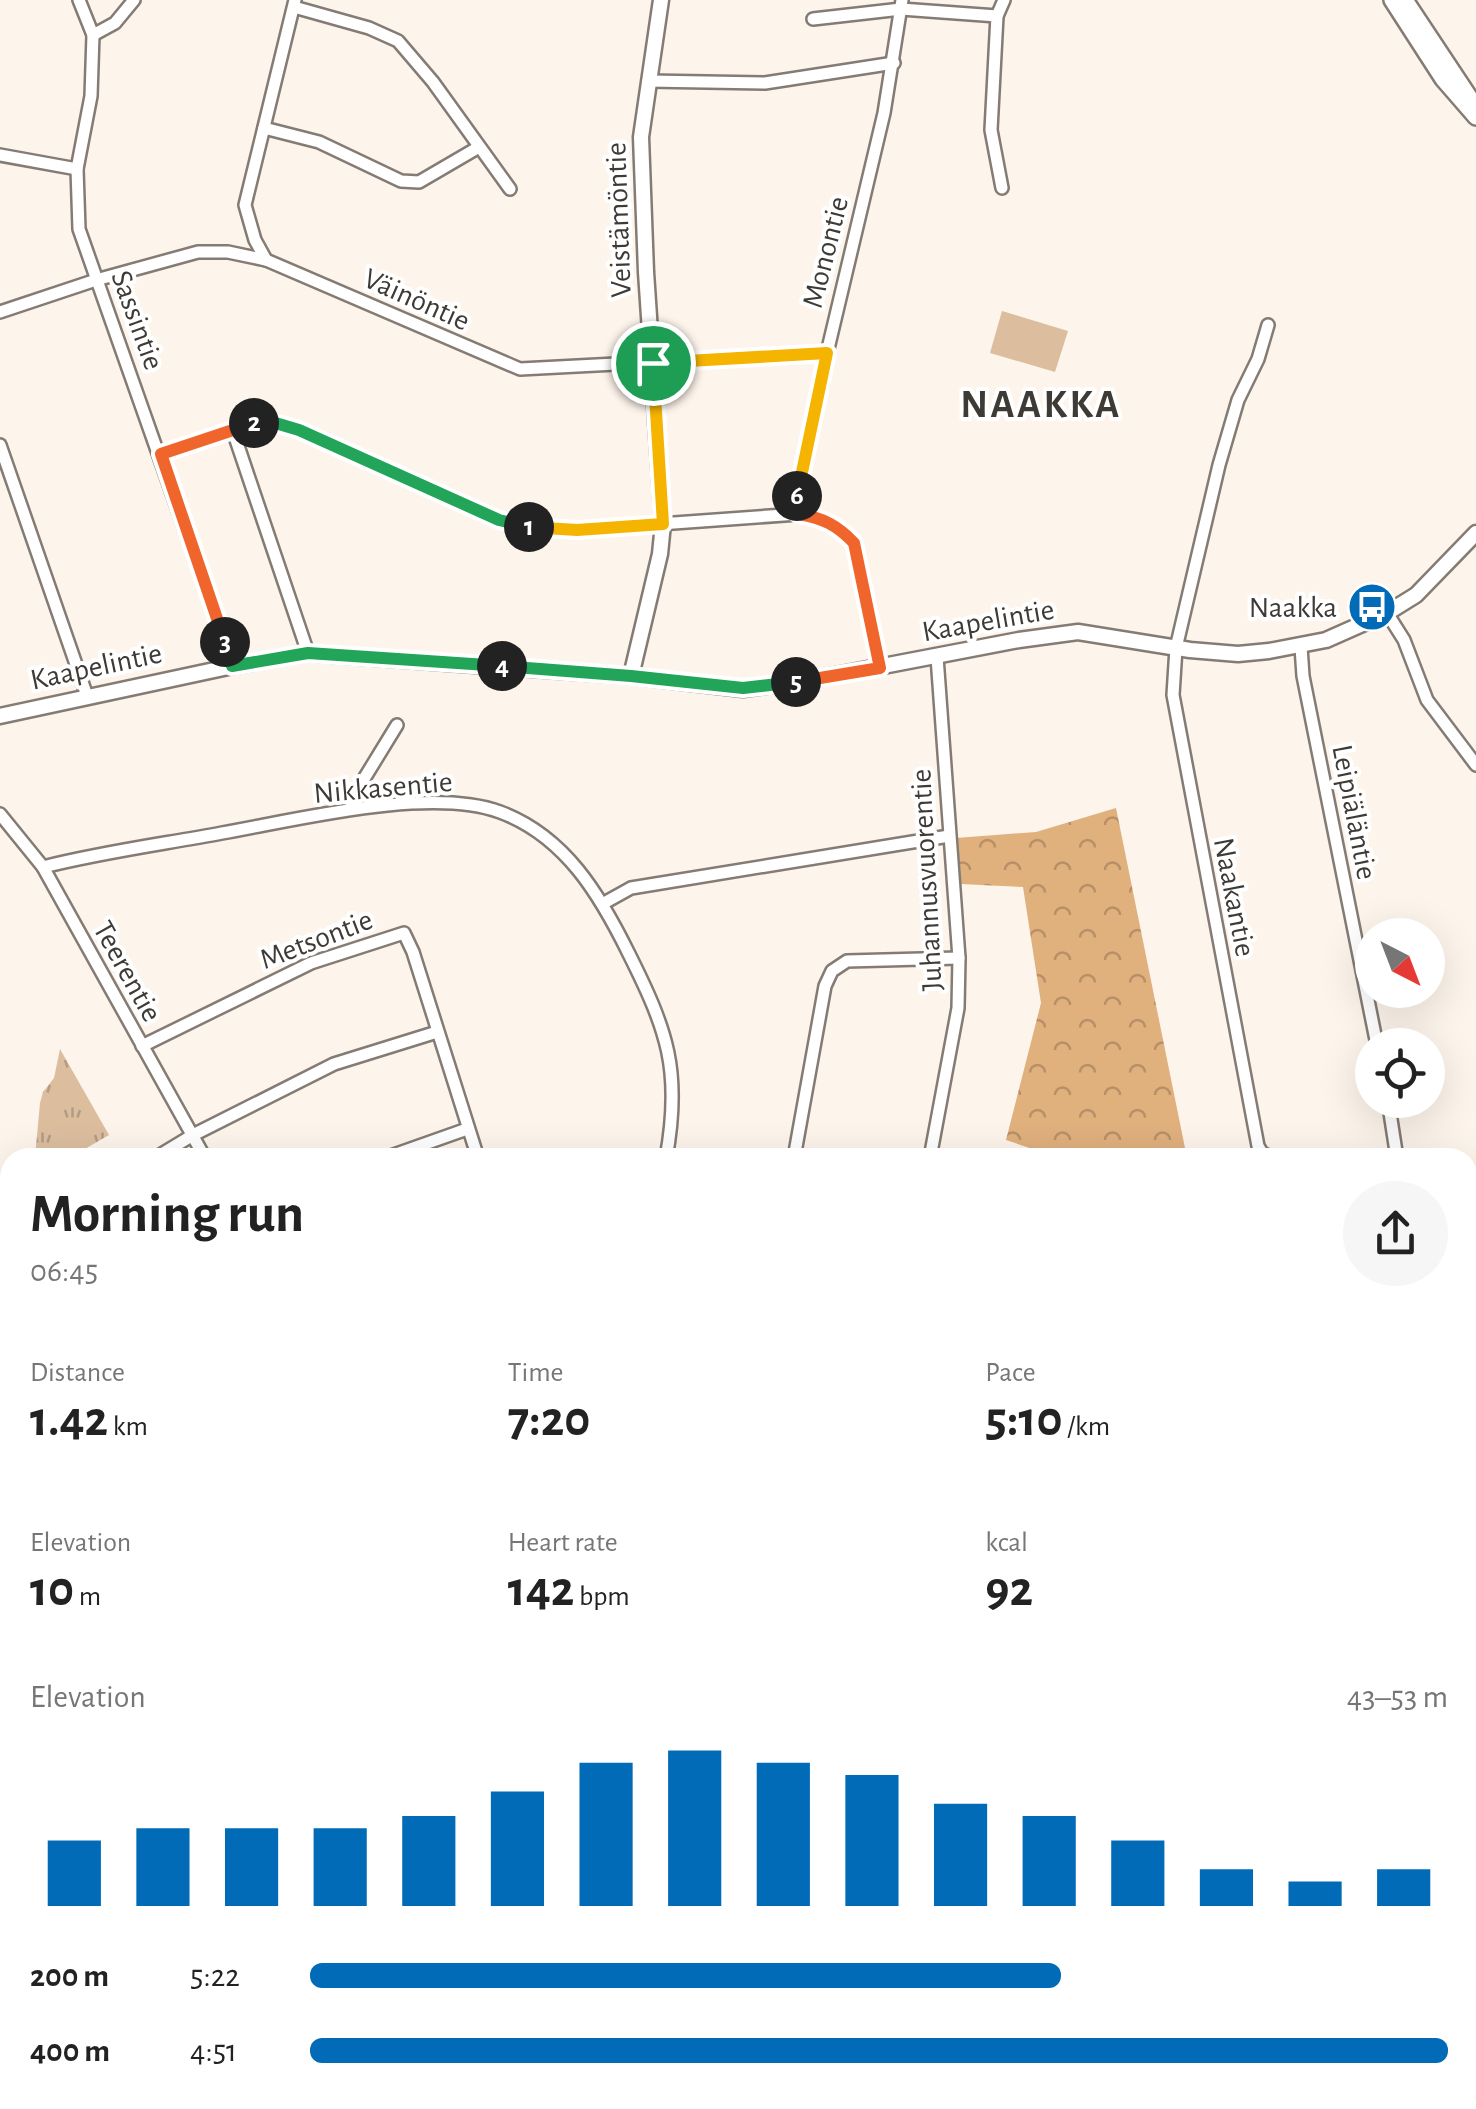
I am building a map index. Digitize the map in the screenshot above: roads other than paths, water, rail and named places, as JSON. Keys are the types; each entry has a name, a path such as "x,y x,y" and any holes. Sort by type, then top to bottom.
{"main road":[{"path":"1392,0 1443,79 1476,117"},
{"path":"1405,0 1476,108"}],"street":[{"path":"79,0 93,36 116,23 134,0"},
{"name":"Veistämöntie","path":"631,676 660,554 663,524 641,136 661,0"},
{"path":"1002,188 990,130 997,16 1004,0"},
{"path":"266,260 255,240 246,205 295,3 398,40 510,189"},
{"path":"814,19 901,5 997,16"},
{"name":"Monontie","path":"798,514 796,496 894,63 901,5"},
{"name":"Sassintie","path":"93,36 91,96 76,169 79,229 161,454 232,666"},
{"path":"648,81 765,83 894,63"},
{"path":"264,128 318,142 402,181 419,182 479,146"},
{"path":"0,155 76,169"},
{"name":"Väinöntie","path":"0,312 198,252 228,252 266,260 520,369 827,353"},
{"name":"Naakantie","path":"1266,1148 1188,785 1173,694 1176,648 1219,465 1238,400 1258,359 1268,325"},
{"path":"161,454 253,423 272,422 299,430 499,520 525,527 577,530 798,514 820,518 840,528 854,543 880,668"},
{"path":"233,430 308,653"},
{"path":"0,446 86,696"},
{"name":"Kaapelintie","path":"0,716 308,653 754,688 1078,632 1238,654 1301,647 1387,613 1416,594 1476,533"},
{"path":"1387,613 1404,640 1426,700 1476,766"},
{"name":"Leipiäläntie","path":"1301,647 1307,696 1374,1028"},
{"name":"Juhannusvuorentie","path":"932,1148 958,1008 959,958 938,657"},
{"path":"350,809 397,724"},
{"name":"Nikkasentie","path":"43,867 350,809 447,803 475,805 502,813 537,831 566,855 604,903 657,1010 670,1049 674,1102 667,1148"},
{"name":"Teerentie","path":"0,814 43,867 200,1148"},
{"path":"604,903 632,888 949,836"},
{"name":"Metsontie","path":"142,1046 312,964 404,934 474,1148"},
{"path":"796,1148 832,971 846,961 959,958"},
{"path":"171,1148 334,1064 437,1032"},
{"path":"1391,1118 1395,1148"},
{"path":"414,1148 467,1129"}],"place":[{"name":"Naakka","path":"1372,607"}],"district":[{"name":"NAAKKA","path":"1041,403"}]}
